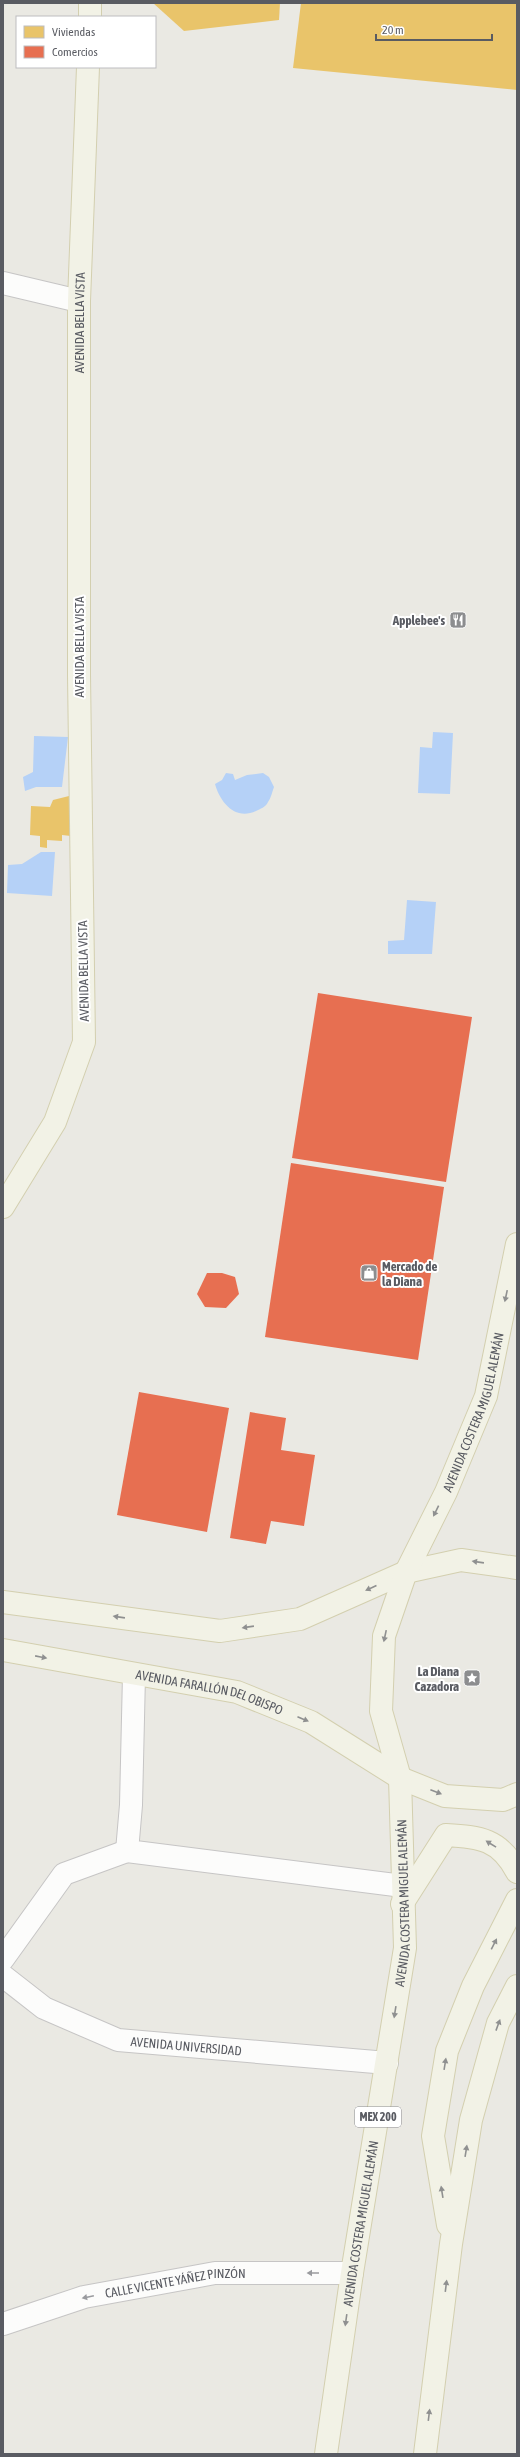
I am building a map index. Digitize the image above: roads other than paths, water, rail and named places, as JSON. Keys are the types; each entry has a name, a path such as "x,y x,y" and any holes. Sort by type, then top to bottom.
{"main road":[{"path":"90,3 90,16"},
{"name":"AVENIDA BELLA VISTA","path":"3,1207 55,1122 84,1042 78,675 79,300 88,68"},
{"name":"AVENIDA COSTERA MIGUEL ALEMÁN","path":"326,2454 352,2273 405,1948 402,1895 400,1778 381,1711 384,1636 406,1572 446,1492 486,1396 517,1244"},
{"path":"3,1602 220,1631 300,1619 406,1572 462,1560 517,1568"},
{"name":"AVENIDA FARALLÓN DEL OBISPO","path":"3,1650 134,1675 237,1692 311,1722 400,1778 445,1796 503,1800 517,1794"},
{"path":"402,1895 446,1835 480,1837 508,1855 517,1872"},
{"path":"451,2244 433,2136 447,2051 473,1986 517,1900"},
{"path":"425,2454 451,2244 471,2120 498,2023 517,1986"}],"street":[{"path":"3,284 79,300"},
{"path":"127,1851 131,1805 134,1675"},
{"path":"3,1959 64,1874 127,1851 402,1895"},
{"name":"AVENIDA UNIVERSIDAD","path":"3,1976 44,2008 118,2040 387,2063"},
{"name":"CALLE VICENTE YÁÑEZ PINZÓN","path":"3,2324 84,2297 215,2273 352,2273"}],"water":[{"path":"433,732 453,733 450,794 418,793 420,747 432,748"},
{"path":"34,736 68,737 62,787 36,787 25,791 23,777 33,772"},
{"path":"226,773 233,774 235,780 247,775 263,773 269,777 274,787 267,804 261,809 248,813 241,814 235,812 225,803 217,791 215,784 222,780"},
{"path":"41,852 55,852 52,896 7,893 8,865 22,864"},
{"path":"407,900 436,902 432,954 388,954 388,941 404,940"}],"place":[{"name":"Applebee's","path":"458,620"},
{"name":"Mercado de la Diana","path":"369,1273"},
{"name":"La Diana Cazadora","path":"472,1678"}]}
